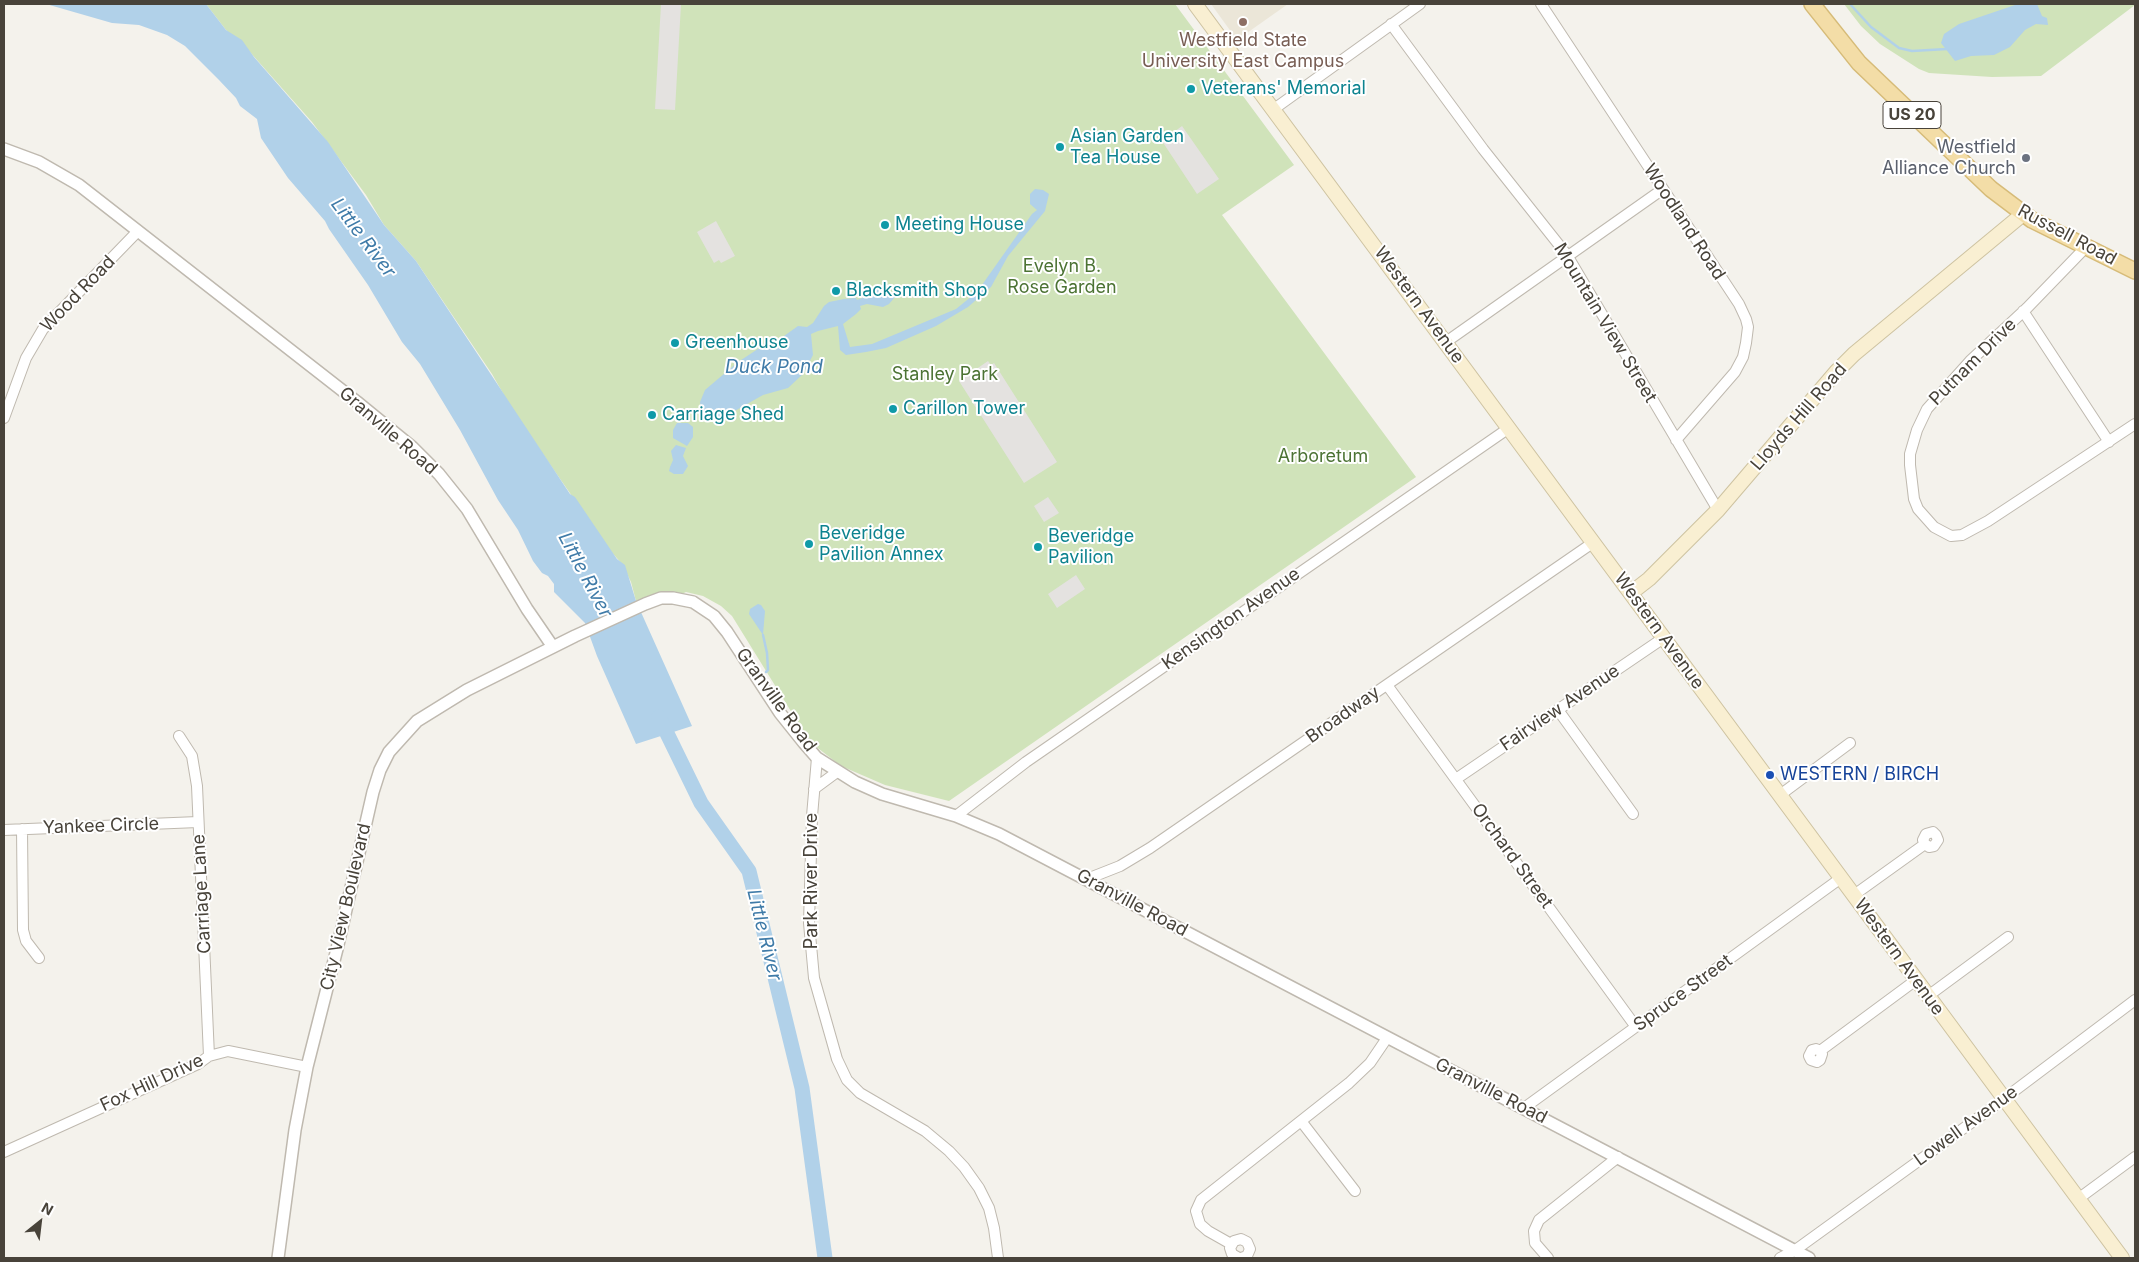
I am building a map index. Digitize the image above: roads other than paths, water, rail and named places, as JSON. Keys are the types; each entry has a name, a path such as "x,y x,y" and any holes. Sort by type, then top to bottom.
{"main road":[{"name":"Western Avenue","path":"1195,4 2122,1258"},
{"name":"Russell Road","path":"1812,4 1840,42 1880,85 1963,164 2023,214 2135,271"},
{"name":"Lloyds Hill Road","path":"1631,593 1665,564 1718,510 1836,372 1854,354 2023,214"}],"street":[{"path":"1274,109 1420,4"},
{"name":"Woodland Road","path":"1541,4 1739,304 1748,327 1743,357 1735,372 1676,440"},
{"name":"Mountain View Street","path":"1392,24 1483,149 1567,255 1718,510"},
{"name":"Granville Road","path":"4,149 39,162 64,176 138,231 394,431 448,485 474,520 527,609 553,647 654,601 680,598 693,602 710,612 728,632 780,713 817,758 837,772 869,789 980,824 1808,1258"},
{"path":"1446,342 1663,189"},
{"name":"Wood Road","path":"4,418 26,358 43,329 138,231"},
{"name":"Putnam Drive","path":"2086,247 1970,361 1924,413 1914,438 1910,460 1912,489 1918,510 1939,531 1951,536 1962,535 1980,526 2135,424"},
{"path":"2023,311 2109,442"},
{"name":"Kensington Avenue","path":"956,816 1026,762 1509,428"},
{"name":"Broadway","path":"1087,879 1120,866 1150,848 1594,542"},
{"name":"Fairview Avenue","path":"1456,779 1664,637"},
{"name":"City View Boulevard","path":"278,1258 294,1130 307,1067 335,958 367,815 380,770 390,752 417,721 432,710 467,690 553,647"},
{"name":"Orchard Street","path":"1387,685 1636,1027"},
{"path":"1558,710 1633,814"},
{"name":"Carriage Lane","path":"180,736 192,756 197,786 209,1056"},
{"path":"1780,795 1850,744"},
{"name":"Park River Drive","path":"817,758 808,895 811,958 819,1001 837,1059 847,1080 860,1094 925,1131 949,1151 964,1167 979,1188 988,1208 994,1228 998,1258"},
{"name":"Park River Drive","path":"814,789 837,772"},
{"name":"Yankee Circle","path":"4,830 198,822"},
{"path":"22,829 23,930 26,941 39,958"},
{"path":"1854,895 1925,844"},
{"name":"Spruce Street","path":"1524,1108 1841,878"},
{"path":"1928,996 2008,937"},
{"path":"1820,1051 1916,980"},
{"name":"Lowell Avenue","path":"1780,1258 1794,1251 2004,1099 2135,1000"},
{"path":"1231,1244 1202,1226 1196,1214 1198,1203 1209,1191 1358,1075 1375,1057 1388,1038"},
{"name":"Fox Hill Drive","path":"4,1152 198,1064 209,1056 228,1051 307,1067"},
{"path":"1301,1121 1355,1191"},
{"path":"1548,1258 1535,1243 1534,1231 1539,1220 1618,1157"},
{"path":"2078,1199 2135,1157"},
{"path":"1239,1239 1244,1240 1248,1244 1249,1252 1240,1258 1231,1253 1231,1244 1239,1239"}],"water":[{"path":"46,4 206,4 226,30 242,40 254,57 328,142 384,225 416,261 570,494 575,497 617,559 625,565 636,601 692,726 636,744 597,656 585,623 554,592 554,584 533,561 518,530 498,500 460,430 420,364 402,342 368,285 325,221 288,178 261,138 257,119 240,106 236,98 185,46 167,35 139,25 112,23"},
{"path":"2018,4 2037,4 2042,16 2047,18 2048,25 2036,24 2025,30 2010,47 1994,55 1971,56 1955,61 1941,43 1944,34 1959,24"},
{"name":"Duck Pond","path":"1035,189 1043,190 1049,194 1045,211 1008,256 991,287 968,307 936,326 886,348 866,352 846,355 840,350 838,326 818,331 811,334 813,355 803,374 788,388 763,395 717,421 710,422 701,409 700,402 705,390 738,362 761,347 777,341 798,326 807,327 813,323 824,306 829,302 856,298 857,300 880,287 895,297 889,304 883,307 867,304 860,306 861,309 843,324 850,347 872,344 956,309 977,292 1032,214 1037,210 1030,204 1030,194"},
{"path":"677,423 688,423 693,427 693,437 687,446 673,438 673,430"},
{"path":"676,445 686,448 683,456 688,466 683,474 674,474 669,471 673,460 671,451"},
{"path":"758,604 765,611 763,635 749,614 750,609"}],"waterway":[{"path":"1850,4 1871,27 1899,48 1912,51 1947,49"},
{"path":"763,635 767,653 768,670 766,672"},
{"name":"Little River","path":"659,717 701,803 749,871 802,1088 825,1258"}],"place":[{"name":"Westfield State University East Campus","path":"1243,22"},
{"name":"Veterans' Memorial","path":"1191,89"},
{"name":"Asian Garden Tea House","path":"1060,147"},
{"name":"Westfield Alliance Church","path":"2026,158"},
{"name":"Meeting House","path":"885,225"},
{"name":"Blacksmith Shop","path":"836,291"},
{"name":"Greenhouse","path":"675,343"},
{"name":"Carillon Tower","path":"893,409"},
{"name":"Carriage Shed","path":"652,415"},
{"name":"Beveridge Pavilion Annex","path":"809,544"},
{"name":"Beveridge Pavilion","path":"1038,547"},
{"name":"WESTERN / BIRCH","path":"1770,775"}],"park label":[{"name":"Evelyn B. Rose Garden","path":"1062,277"},
{"name":"Stanley Park","path":"945,375"},
{"name":"Arboretum","path":"1323,457"}]}
